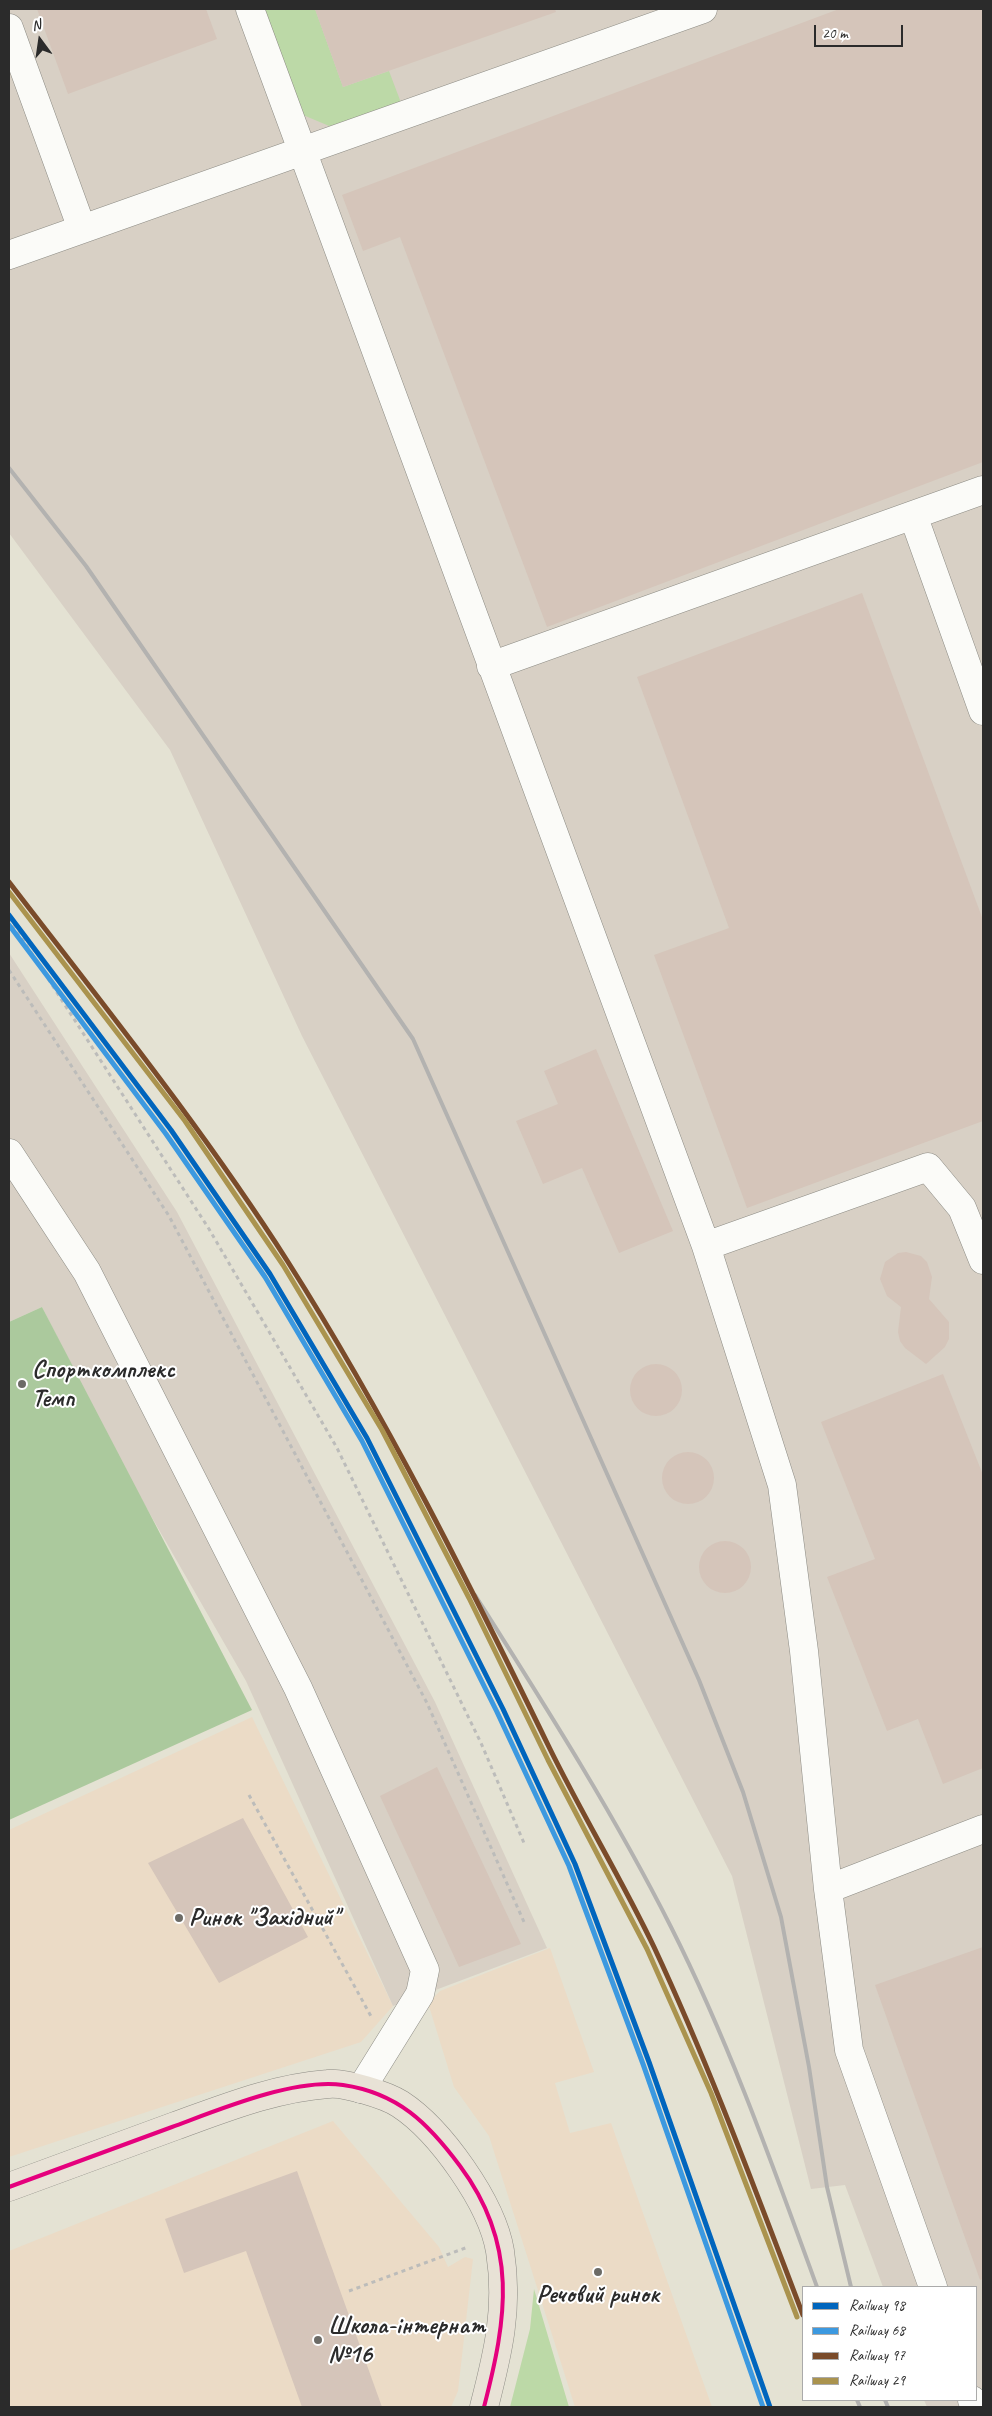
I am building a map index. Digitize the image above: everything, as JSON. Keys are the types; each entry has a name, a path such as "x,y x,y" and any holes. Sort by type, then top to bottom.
{"main road":[{"path":"9,2187 260,2096 329,2083 362,2090 399,2103 426,2127 466,2174 487,2214 500,2250 504,2299 499,2349 484,2407"}],"lane":[{"path":"250,9 706,1246 782,1485 804,1651 828,1888 849,2050 932,2286"},
{"path":"9,255 704,9"},
{"path":"9,28 82,229"},
{"path":"492,666 983,490"},
{"path":"912,515 983,710"},
{"path":"9,1153 88,1272 298,1688 425,1970 420,1994 362,2090"},
{"path":"706,1246 928,1166 962,1208 983,1260"},
{"path":"828,1888 983,1829"}],"path":[{"path":"9,918 209,1229 337,1448 481,1744 524,1843"},
{"path":"9,970 169,1216 427,1703 524,1922"},
{"path":"249,1795 376,2025"},
{"path":"349,2291 474,2245"}],"shaded area":[{"path":"9,9 983,9 983,2407 927,2407 924,2401 977,2401 977,2286 883,2286 845,2185 811,2189 732,1876 302,1036 170,750 9,533"},
{"path":"9,953 177,1212 435,1702 547,1948 393,2006 246,1681 120,1462 42,1307 9,1322"},
{"name":"Ринок \"Західний\"","path":"252,1717 393,2006 361,2042 9,2157 9,1830"},
{"name":"Речовий ринок","path":"550,1948 594,2072 555,2083 570,2133 611,2123 712,2407 575,2407 489,2136 454,2087 428,2003 440,1991"},
{"path":"333,2121 439,2247 448,2267 465,2257 473,2259 458,2391 451,2407 9,2407 9,2251"}],"green space":[{"path":"265,9 315,9 343,87 389,71 403,108 334,128 303,115"},
{"path":"42,1307 252,1710 9,1820 9,1322"},
{"path":"534,2289 569,2407 510,2407 530,2329"}],"building":[{"path":"37,9 206,9 217,39 68,94"},
{"path":"315,9 555,9 556,12 343,87"},
{"path":"839,9 983,9 983,462 547,627 400,237 363,251 342,195"},
{"path":"862,593 983,920 983,1121 747,1208 654,955 729,928 637,677"},
{"path":"596,1049 673,1231 619,1253 582,1168 543,1184 516,1121 558,1104 544,1071"},
{"path":"906,1252 921,1256 927,1262 932,1277 929,1299 949,1322 949,1339 945,1347 926,1364 905,1348 900,1341 898,1332 901,1307 887,1296 880,1279 885,1262 898,1253"},
{"path":"651,1364 661,1364 670,1368 678,1376 682,1390 678,1404 670,1412 661,1416 651,1416 642,1412 634,1404 630,1395 630,1385 634,1376 642,1368"},
{"path":"943,1374 983,1475 983,1768 943,1784 918,1719 887,1731 827,1577 875,1559 821,1422"},
{"path":"688,1452 702,1456 710,1464 714,1478 710,1492 702,1500 688,1504 674,1500 666,1492 662,1478 666,1464 674,1456"},
{"path":"720,1541 730,1541 739,1545 747,1553 751,1567 747,1581 739,1589 730,1593 720,1593 711,1589 703,1581 699,1572 699,1562 703,1553 711,1545"},
{"path":"437,1767 521,1944 459,1967 380,1796"},
{"path":"243,1818 308,1937 219,1983 148,1863"},
{"path":"983,1947 983,2279 980,2280 875,1985"},
{"name":"Школа-інтернат №16","path":"297,2171 382,2407 302,2407 246,2251 184,2273 165,2219"}],"railway":[{"path":"9,468 86,566 413,1039 699,1680 743,1792 781,1917 809,2067 827,2187 851,2286"},
{"path":"475,1595 602,1800 671,1927 731,2060 767,2150 817,2286"},
{"path":"857,2401 860,2407"},
{"path":"885,2401 888,2407"}],"rail line":[{"name":"97","path":"9,882 153,1069 256,1213 324,1321 393,1441 458,1563 563,1774 654,1947 713,2084 802,2312"},
{"name":"29","path":"9,892 185,1121 283,1265 382,1430 469,1598 548,1760 647,1949 711,2093 797,2317"},
{"name":"98","path":"9,915 171,1130 270,1274 367,1438 503,1709 575,1864 649,2062 770,2407"},
{"name":"68","path":"9,925 166,1134 265,1277 362,1441 497,1712 569,1866 643,2064 763,2407"}],"transit line":[{"name":"97","path":"9,2187 211,2112 279,2091 323,2084 343,2085 380,2095 410,2112 436,2136 460,2166 479,2195 492,2224 500,2254 503,2283 502,2312 498,2343 484,2407"}],"place":[{"name":"Спорткомплекс Темп","path":"22,1384"},
{"name":"Ринок \"Західний\"","path":"179,1918"},
{"name":"Речовий ринок","path":"598,2272"},
{"name":"Школа-інтернат №16","path":"318,2340"}]}
